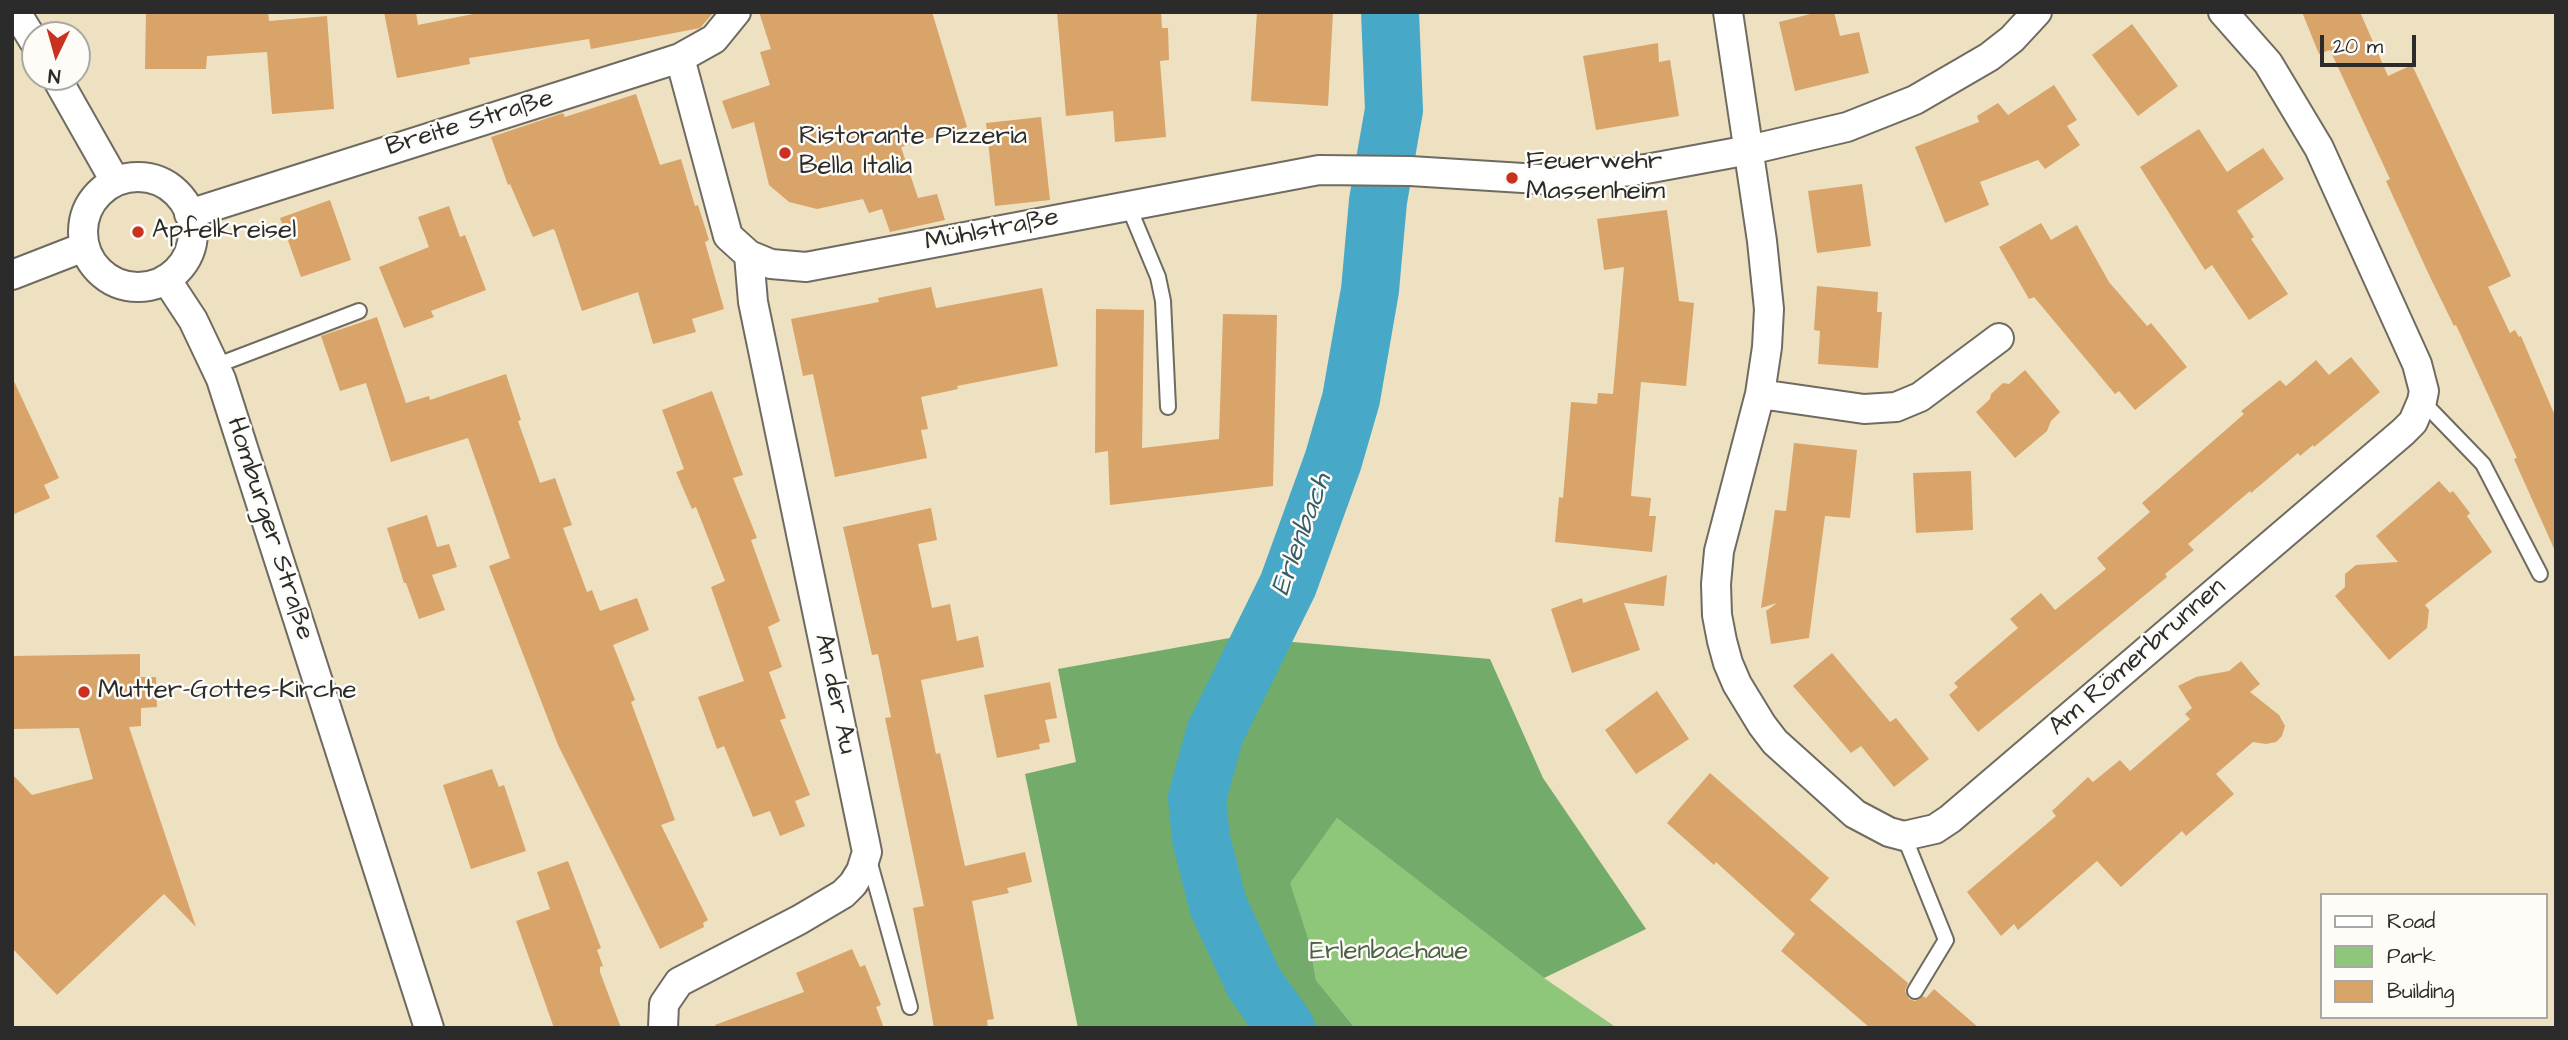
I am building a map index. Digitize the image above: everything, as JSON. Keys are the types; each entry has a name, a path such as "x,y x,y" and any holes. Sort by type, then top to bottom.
{"street":[{"name":"Breite Straße","path":"190,214 680,58 714,39 736,12"},
{"path":"1728,12 1769,309 1760,394 1719,551 1717,614 1728,663 1737,684 1762,725 1793,760 1855,814 1889,832 1904,836"},
{"name":"Mühlstraße","path":"680,58 728,236 749,254 771,264 806,267 1307,172 1352,169 1555,180 1749,150 1847,127 1915,100 1989,57 2012,39 2037,12"},
{"path":"2224,12 2268,63 2319,148 2417,364 2424,391 2422,401"},
{"path":"64,91 114,181"},
{"path":"133,176 157,180 175,191 190,214 193,228 191,246 183,264 166,279 150,285 121,285 99,272 85,247 82,228 87,209 97,194 114,181 133,176"},
{"path":"12,275 85,247"},
{"name":"An der Au","path":"749,254 752,302 866,852"},
{"name":"Homburger Straße","path":"166,279 193,320 215,366 429,1028"},
{"path":"1760,394 1864,409 1896,407 1920,397 1999,338"},
{"name":"Am Römerbrunnen","path":"1904,836 1935,829 1950,819 2403,432 2413,422 2422,401"},
{"path":"663,1028 664,1004 680,982 843,894 861,871 866,852"}],"lane":[{"path":"1128,205 1158,277 1163,301 1168,407"},
{"path":"215,366 359,311"},
{"path":"2422,401 2483,464 2540,575"},
{"path":"1904,836 1946,940 1915,991"},
{"path":"866,852 909,1007"}],"green space":[{"path":"1235,637 1490,659 1543,778 1646,929 1544,978 1337,818 1290,883 1309,941 1316,980 1355,1028 1078,1028 1025,774 1076,762 1058,669"},
{"name":"Erlenbachaue","path":"1337,818 1544,978 1617,1028 1355,1028 1316,980 1309,941 1289,883"}],"building":[{"path":"146,12 268,12 269,21 327,16 334,109 272,114 267,52 207,56 206,69 145,69"},
{"path":"384,12 416,12 418,25 483,12 714,12 700,28 591,49 589,39 469,58 470,64 397,78"},
{"path":"759,12 932,12 967,127 901,147 918,198 937,194 945,220 890,232 882,209 869,213 863,199 817,209 789,202 769,185 754,122 732,129 722,101 770,85 760,52 771,49"},
{"path":"1057,12 1161,12 1162,28 1168,28 1169,60 1160,61 1166,137 1115,142 1113,111 1066,116"},
{"path":"1257,12 1333,12 1328,106 1251,101"},
{"path":"1818,12 1834,12 1840,36 1859,32 1869,73 1795,91 1779,22"},
{"path":"2302,12 2360,12 2388,76 2412,65 2511,276 2488,287 2510,333 2515,330 2519,337 2521,336 2556,418 2556,553 2514,459 2517,458 2386,181 2390,179 2330,50 2319,54"},
{"path":"2132,24 2178,86 2138,116 2092,55"},
{"path":"1658,43 1659,62 1670,60 1679,116 1596,130 1583,56"},
{"path":"2054,85 2077,120 2067,126 2080,145 2045,169 2038,160 1980,182 1989,205 1945,223 1915,147 1979,122 1977,116 1998,103 2008,115"},
{"path":"636,94 660,165 681,159 695,206 698,205 709,240 705,242 724,309 692,319 696,332 653,344 638,292 582,311 555,231 553,229 533,237 510,184 508,185 491,137 563,113 565,117"},
{"path":"1041,117 1050,200 995,206 986,123"},
{"path":"2199,129 2227,172 2263,148 2284,179 2237,211 2254,237 2251,239 2288,294 2249,320 2212,265 2205,270 2140,167"},
{"path":"1862,184 1871,246 1817,253 1808,191"},
{"path":"330,200 351,260 301,277 280,218"},
{"path":"449,206 460,237 465,235 486,290 431,311 434,317 404,328 379,267 429,247 418,217"},
{"path":"1667,210 1679,301 1694,303 1686,386 1641,382 1631,496 1651,498 1649,516 1656,516 1652,552 1555,542 1559,497 1563,498 1571,402 1597,404 1598,393 1613,394 1624,267 1604,270 1597,219"},
{"path":"2041,223 2051,240 2077,225 2109,282 2147,326 2151,323 2187,367 2135,410 2119,391 2115,394 2034,297 2029,299 1999,247"},
{"path":"1817,286 1878,292 1877,312 1882,312 1878,368 1818,364 1820,331 1814,330"},
{"path":"931,287 936,308 1042,288 1058,366 957,386 958,389 921,397 928,429 921,430 927,458 835,477 813,374 803,376 791,319 879,302 878,298"},
{"path":"1096,309 1144,310 1142,448 1219,439 1223,314 1277,315 1273,486 1110,505 1108,451 1095,453"},
{"path":"377,317 406,403 429,396 430,400 506,374 521,420 518,421 540,483 555,478 572,525 563,528 587,592 592,590 600,611 637,598 649,630 613,645 635,700 631,702 675,820 661,825 708,920 703,923 704,927 660,949 558,745 489,566 510,558 468,438 391,462 366,383 340,391 321,336"},
{"path":"2351,357 2380,392 2314,447 2313,445 2300,456 2298,453 2251,493 2250,491 2188,544 2194,550 2165,574 2167,577 1978,732 1949,695 1958,687 1954,683 2018,628 2010,619 2041,593 2055,610 2106,569 2097,558 2150,512 2142,503 2244,414 2241,411 2280,380 2286,386 2316,360 2329,375"},
{"path":"2025,370 2060,412 2051,421 2047,431 2015,458 1976,412 2003,383 2009,384"},
{"path":"12,377 59,478 44,485 50,498 12,515"},
{"path":"712,391 743,475 733,478 757,538 751,540 780,621 768,627 782,667 769,672 786,718 780,720 810,795 795,801 805,826 780,836 770,811 753,817 724,746 717,749 698,697 744,681 711,587 725,581 696,507 692,509 676,472 684,469 662,410"},
{"path":"1794,443 1857,450 1850,518 1825,516 1809,638 1771,644 1766,611 1777,603 1761,608 1775,510 1786,511"},
{"path":"1971,471 1973,530 1916,533 1913,473"},
{"path":"2439,481 2450,493 2453,491 2470,513 2467,516 2492,552 2425,605 2429,610 2427,628 2389,660 2335,596 2345,587 2345,574 2356,565 2398,562 2376,536"},
{"path":"931,508 937,540 918,544 932,608 950,604 957,641 978,636 984,667 921,680 936,754 940,753 965,866 1025,852 1032,882 1007,888 1009,893 972,901 994,1019 987,1020 988,1028 934,1028 913,908 924,906 885,718 891,717 878,654 872,655 843,527"},
{"path":"427,515 437,547 449,544 457,567 432,575 445,610 419,619 404,583 387,528"},
{"path":"1667,575 1664,606 1624,603 1640,650 1572,673 1551,609 1582,598 1583,603"},
{"path":"1832,653 1890,722 1896,718 1929,759 1894,787 1861,746 1851,753 1793,686"},
{"path":"140,654 140,677 156,677 157,707 141,708 141,726 129,727 196,927 164,894 57,995 12,948 12,774 32,795 93,779 79,728 12,729 12,656"},
{"path":"2241,661 2260,684 2250,692 2279,715 2285,726 2282,736 2276,742 2253,742 2216,774 2234,794 2186,836 2182,831 2121,887 2097,861 2018,930 2014,924 2001,936 1967,892 2056,816 2052,811 2088,777 2093,782 2120,760 2130,771 2190,719 2185,714 2192,708 2178,686 2196,677 2229,671"},
{"path":"1050,682 1057,718 1045,720 1050,742 1039,744 1040,749 997,758 984,695"},
{"path":"1657,691 1689,739 1636,774 1605,730"},
{"path":"492,769 499,787 504,785 526,851 471,869 443,785"},
{"path":"1710,773 1829,878 1810,900 1908,983 1905,991 1909,999 1915,1001 1923,996 1926,998 1934,989 1979,1028 1870,1028 1781,951 1795,934 1716,862 1714,865 1667,823"},
{"path":"568,861 601,948 597,950 603,966 600,967 600,972 621,1028 554,1028 516,921 550,909 537,872"},
{"path":"852,949 860,967 865,965 881,1005 876,1007 884,1028 715,1028 715,1025 804,992 796,973"}],"waterway":[{"name":"Erlenbach","path":"1286,1028 1254,983 1218,905 1201,839 1197,798 1215,733 1288,585 1333,461 1351,399 1370,290 1378,201 1394,110 1390,12"}],"place":[{"name":"Ristorante Pizzeria Bella Italia","path":"785,153"},
{"name":"Feuerwehr Massenheim","path":"1512,178"},
{"name":"Apfelkreisel","path":"138,232"},
{"name":"Mutter-Gottes-Kirche","path":"84,692"}]}
